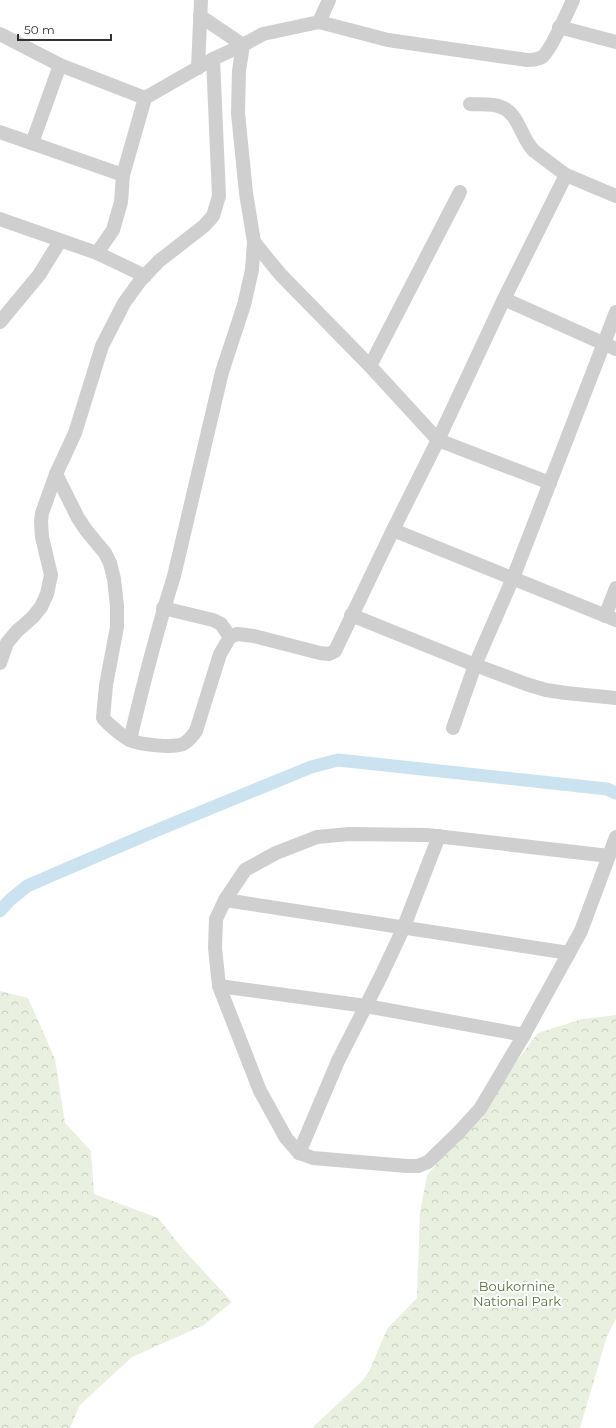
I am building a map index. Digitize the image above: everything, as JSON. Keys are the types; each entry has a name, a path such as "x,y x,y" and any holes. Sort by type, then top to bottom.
{"street":[{"path":"198,68 201,0"},
{"path":"319,22 329,0"},
{"path":"97,253 113,230 121,202 123,175 145,98 213,59 264,34 319,22 388,40 526,60 535,60 543,57 551,46 573,0"},
{"path":"200,16 243,45"},
{"path":"559,27 616,42"},
{"path":"0,34 60,65 145,98"},
{"path":"130,740 147,669 160,626 163,608 174,576 222,372 244,305 252,270 254,242 246,193 238,113 239,71 243,45"},
{"path":"0,663 7,643 42,607 47,594 51,575 42,537 42,513 56,474 75,433 102,346 124,303 145,276 159,262 204,226 213,216 217,206 219,196 213,59"},
{"path":"32,143 60,65"},
{"path":"470,104 500,106 508,111 513,116 530,146 566,175 616,196"},
{"path":"0,132 123,175"},
{"path":"56,474 78,518 105,553 110,563 115,592 117,627 106,685 103,716 105,721 130,740 146,744 169,746 182,744 196,731 220,654 230,637 237,634 254,636 320,653 329,654 335,651 351,615 438,440 504,299 566,175"},
{"path":"370,366 460,192"},
{"path":"0,219 97,253 145,276"},
{"path":"2,317 39,275 60,241"},
{"path":"254,242 280,274 370,366 438,440 550,483"},
{"path":"504,299 610,346"},
{"path":"453,728 475,665 513,578 550,483 610,346 616,312"},
{"path":"393,530 611,618 616,588"},
{"path":"163,608 213,620 221,624 230,637"},
{"path":"351,615 475,665 546,690 616,698"},
{"path":"609,856 428,835 349,834 318,837 276,853 245,870 225,900 216,919 215,948 220,986 260,1091 286,1138 299,1153 313,1158 418,1166 428,1162 459,1132 480,1109 524,1035 581,931 609,856 616,837"},
{"path":"299,1153 338,1061 403,928 439,836"},
{"path":"225,900 569,953"},
{"path":"220,986 366,1006 524,1035"}],"green space":[{"path":"0,991 28,998 55,1059 65,1123 91,1151 94,1194 158,1218 183,1249 232,1302 204,1325 132,1357 80,1405 70,1428 0,1428"},
{"name":"Boukornine National Park","path":"616,1015 616,1319 607,1336 580,1428 313,1428 362,1381 369,1372 387,1329 417,1298 420,1212 427,1176 450,1146 483,1117 505,1077 538,1033 582,1019"}],"waterway":[{"path":"0,911 10,900 27,886 155,831 311,767 338,760 607,789 616,793"}]}
